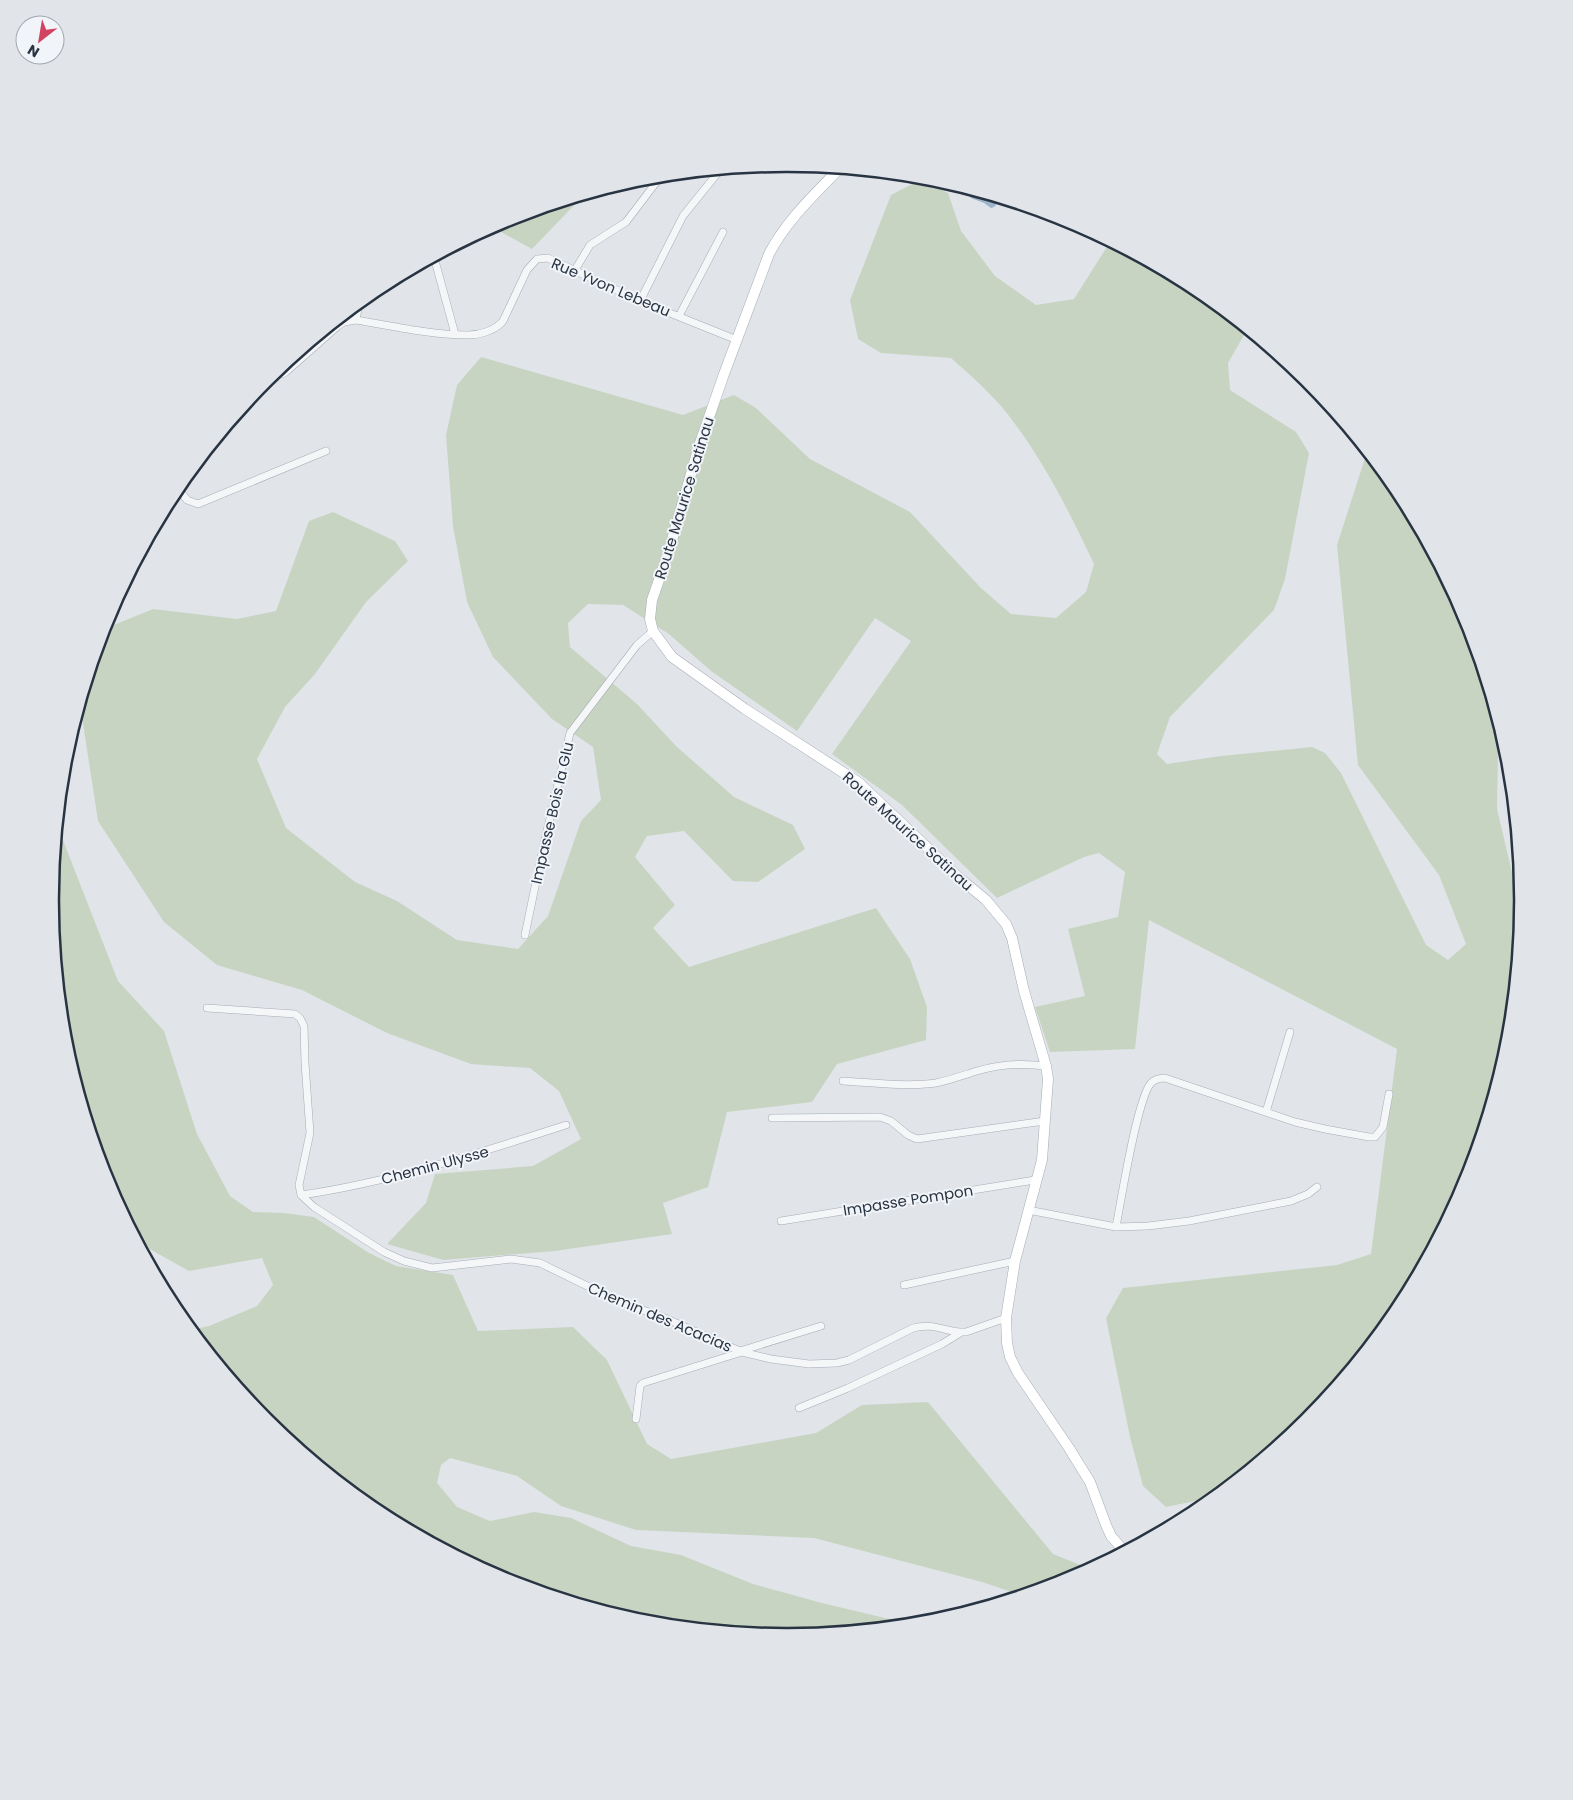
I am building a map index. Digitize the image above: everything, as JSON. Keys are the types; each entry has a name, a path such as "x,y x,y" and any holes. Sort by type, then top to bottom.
{"main road":[{"name":"Route Maurice Satinau","path":"834,174 792,218 769,254 699,446 668,554 652,600 650,619 653,631 672,657 745,709 858,782 957,876 986,900 1006,924 1012,938 1024,992 1046,1066 1048,1079 1042,1160 1015,1261 1006,1318 1007,1343 1010,1357 1018,1373 1090,1482 1111,1536 1120,1546"}],"street":[{"path":"640,301 683,216 715,176"},
{"path":"574,270 590,245 626,222 655,184"},
{"path":"679,316 723,232"},
{"name":"Rue Yvon Lebeau","path":"356,320 469,336 480,334 499,326 527,270 538,259 548,258 640,301 737,340"},
{"path":"436,263 454,334"},
{"path":"345,322 356,320 357,313"},
{"path":"293,366 315,346"},
{"path":"183,494 187,500 198,504 326,451"},
{"name":"Impasse Bois la Glu","path":"525,935 570,733 637,645 653,631"},
{"path":"207,1008 295,1014 300,1018 304,1026 310,1133 299,1185 301,1195"},
{"path":"1266,1112 1290,1032"},
{"path":"843,1081 911,1085 948,1080 1008,1064 1046,1066"},
{"path":"1116,1227 1140,1111 1150,1084 1159,1078 1165,1078 1295,1122 1325,1130 1369,1137 1375,1137 1383,1127 1390,1094"},
{"path":"772,1118 880,1117 891,1121 908,1135 917,1139 1045,1121"},
{"name":"Chemin Ulysse","path":"301,1195 343,1189 479,1153 566,1125"},
{"name":"Impasse Pompon","path":"781,1221 1036,1180"},
{"path":"1028,1210 1116,1227 1148,1226 1188,1221 1291,1201 1308,1194 1317,1186"},
{"name":"Chemin des Acacias","path":"301,1195 314,1207 384,1252 404,1261 432,1268 511,1260 540,1263 620,1302 660,1316 741,1352 771,1359 828,1364 849,1360 914,1328 934,1326 966,1332 1006,1318"},
{"path":"904,1285 1015,1261"},
{"path":"636,1419 640,1386 643,1383 821,1326"},
{"path":"799,1408 848,1388 942,1344 960,1332"}],"green space":[{"path":"913,183 938,188 948,193 961,231 995,276 1036,305 1074,299 1107,247 1191,295 1244,335 1228,363 1230,390 1296,432 1309,453 1285,579 1274,610 1170,717 1157,754 1167,764 1221,756 1312,747 1325,753 1341,773 1426,945 1448,960 1466,944 1439,875 1358,765 1337,545 1365,458 1417,536 1439,578 1476,666 1499,753 1497,809 1514,879 1513,948 1500,1042 1476,1134 1459,1178 1417,1264 1392,1304 1334,1380 1301,1415 1266,1447 1230,1477 1197,1501 1166,1507 1143,1486 1130,1437 1106,1318 1123,1288 1337,1265 1371,1254 1397,1049 1149,920 1135,1049 1050,1052 1035,1007 1085,996 1068,929 1118,917 1125,872 1099,853 1084,857 997,898 902,805 832,754 911,641 875,618 797,731 711,671 669,634 623,605 588,604 568,623 570,647 637,704 676,746 734,797 793,825 805,849 758,882 733,881 684,831 647,836 635,857 675,905 653,928 689,967 876,908 910,959 927,1007 926,1040 837,1064 812,1102 727,1112 708,1187 663,1203 672,1234 555,1251 443,1260 387,1244 426,1203 435,1174 533,1166 581,1139 559,1091 530,1068 471,1064 387,1033 302,990 217,965 164,922 98,821 82,719 97,666 113,626 153,609 237,619 276,611 309,521 333,512 395,541 408,561 366,602 315,674 285,707 257,759 286,828 355,882 397,901 457,940 518,949 548,916 581,821 601,800 593,747 552,719 493,657 467,602 453,526 446,435 457,385 481,357 683,415 734,395 756,408 810,459 910,512 981,588 1011,614 1056,618 1086,592 1094,564 1041,462 1015,424 989,393 951,358 881,353 858,339 850,300 891,195"},
{"path":"575,204 532,249 500,231"},
{"path":"62,837 118,981 164,1031 197,1134 230,1196 253,1212 284,1213 314,1217 369,1253 396,1266 453,1275 478,1331 573,1327 607,1360 647,1444 671,1459 816,1433 862,1405 928,1402 1053,1554 1081,1565 1011,1592 982,1582 814,1538 636,1530 561,1506 517,1476 450,1458 441,1465 437,1483 457,1507 490,1521 534,1512 571,1518 631,1546 681,1555 753,1584 893,1620 834,1626 786,1628 692,1622 598,1603 553,1589 465,1553 382,1505 343,1477 307,1447 272,1415 239,1380 198,1328 209,1326 257,1306 273,1285 262,1258 189,1271 147,1248 114,1178 97,1134 73,1042 65,995 60,948 59,900"}],"water":[{"path":"970,196 997,204 991,208"}]}
